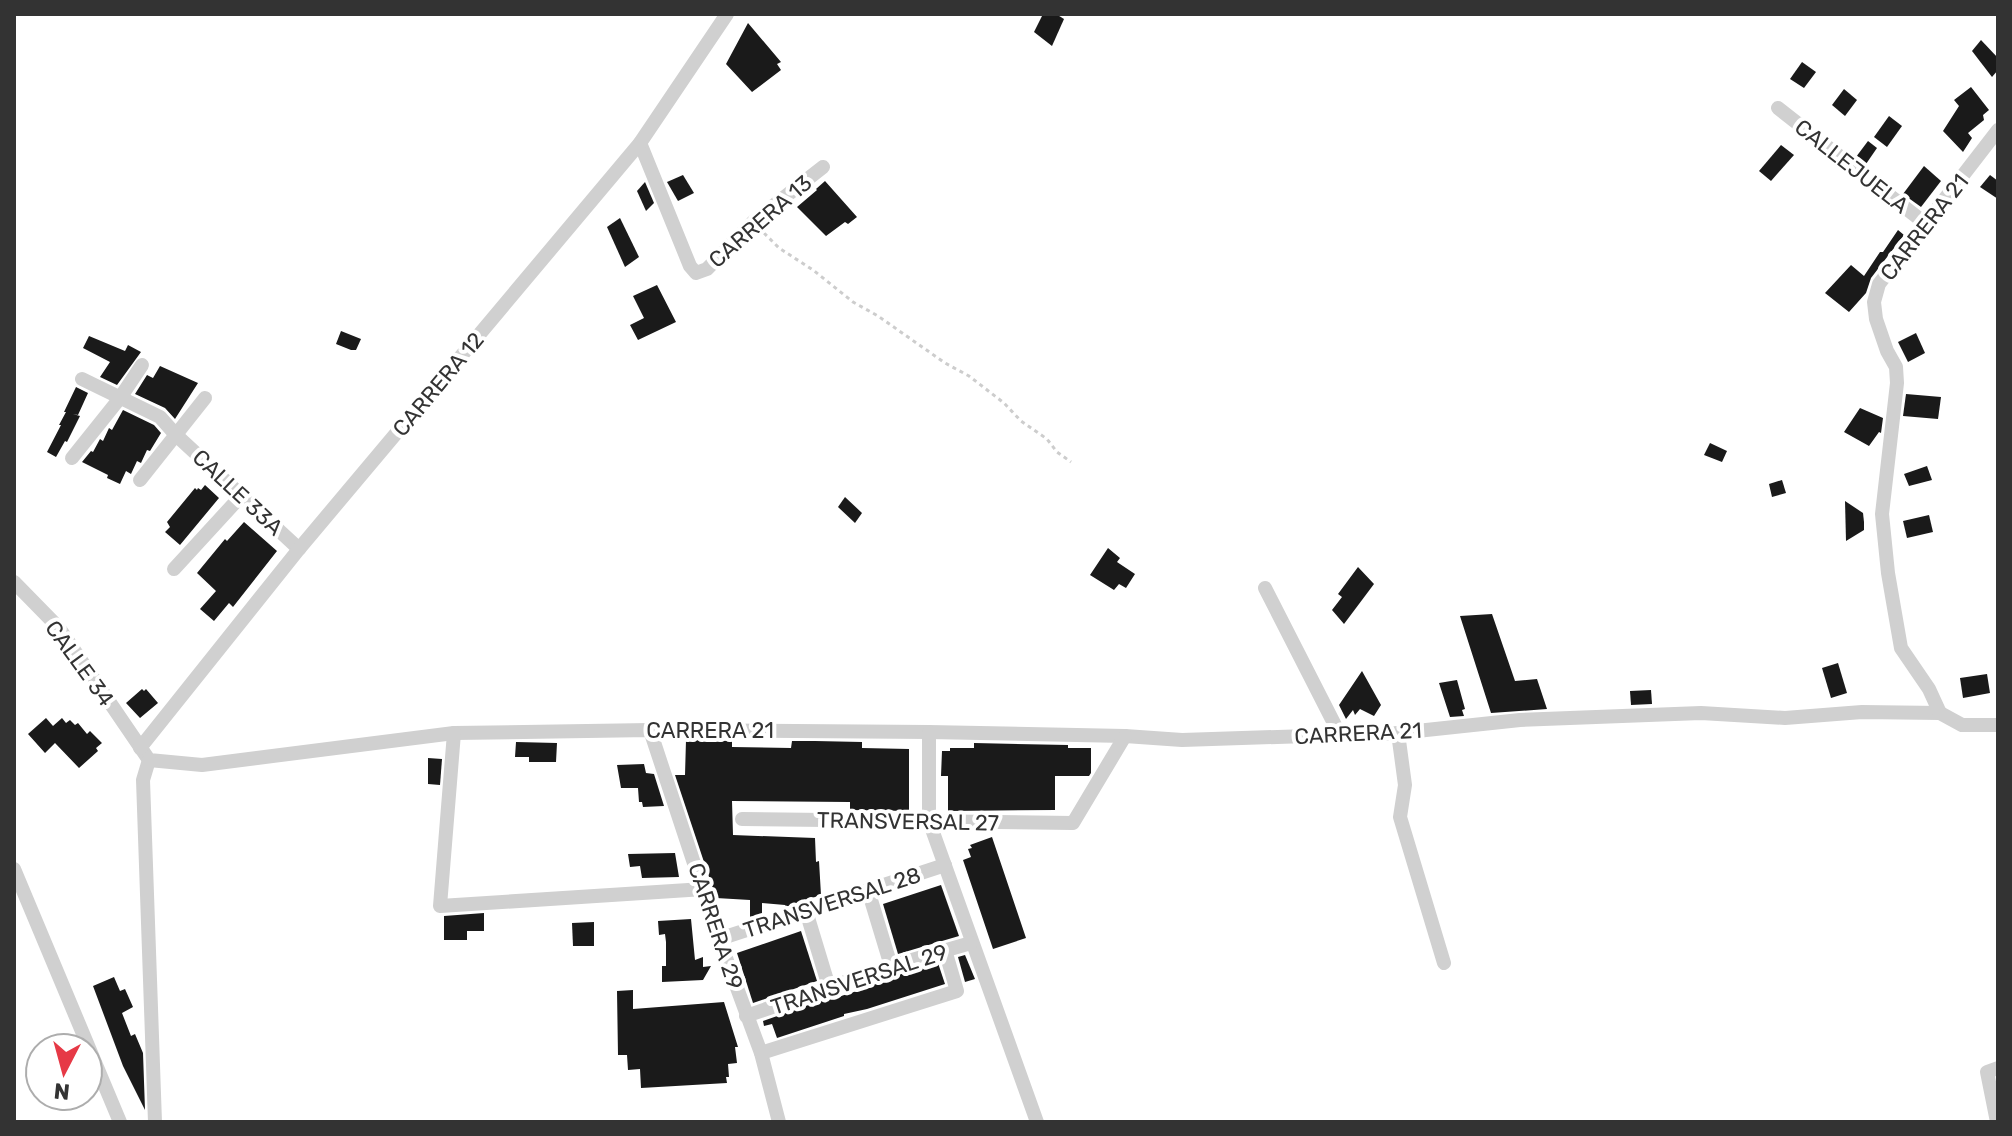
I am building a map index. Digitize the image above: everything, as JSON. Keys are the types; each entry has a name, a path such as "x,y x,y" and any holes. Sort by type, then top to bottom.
{"street":[{"name":"CARRERA 12","path":"144,754 299,549 640,143 727,14"},
{"name":"CALLEJUELA","path":"1778,108 1926,224"},
{"name":"CARRERA 21","path":"144,754 202,765 454,733 650,730 929,732 1182,740 1398,733 1520,720 1701,713 1785,718 1862,712 1940,713 1929,689 1901,648 1890,588 1882,514 1897,383 1896,367 1876,319 1874,302 1879,284 1998,130"},
{"name":"CARRERA 13","path":"640,143 690,266 696,273 707,269 754,221 823,167"},
{"path":"72,458 142,365"},
{"name":"CALLE 33A","path":"82,379 160,417 299,549"},
{"path":"140,480 205,398"},
{"path":"174,569 241,496"},
{"name":"CALLE 34","path":"14,582 59,628 144,754"},
{"path":"1265,588 1340,735"},
{"path":"1940,713 1962,725 1998,725"},
{"name":"CARRERA 29","path":"650,730 719,939 761,1053 779,1122"},
{"path":"929,732 929,821 1037,1122"},
{"path":"454,733 440,906 704,889"},
{"path":"1398,733 1405,785 1400,817 1444,963"},
{"name":"TRANSVERSAL 27","path":"742,819 1073,823 1125,736"},
{"path":"144,754 155,1122"},
{"name":"TRANSVERSAL 28","path":"719,939 945,865"},
{"path":"14,869 120,1122"},
{"path":"868,890 891,966"},
{"path":"806,911 829,987"},
{"name":"TRANSVERSAL 29","path":"746,1016 891,966 971,943"},
{"path":"761,1053 957,991 945,950"},
{"path":"1997,1122 1987,1072 1998,1068"}],"path":[{"path":"754,221 779,248 853,302 969,376 1071,462"}],"building":[{"path":"1043,14 1056,14 1064,19 1052,46 1034,32"},
{"path":"748,23 781,62 777,64 781,70 752,92 726,64"},
{"path":"1981,40 1998,58 1998,70 1992,77 1972,51"},
{"path":"1802,62 1816,72 1804,88 1790,79"},
{"path":"1971,87 1989,110 1983,115 1984,120 1968,133 1972,138 1963,152 1943,131 1959,106 1954,100"},
{"path":"1844,89 1857,100 1845,116 1832,105"},
{"path":"1889,116 1902,126 1887,147 1874,137"},
{"path":"1868,141 1877,148 1866,164 1856,157"},
{"path":"1781,145 1794,155 1771,181 1759,171"},
{"path":"1924,166 1941,181 1921,207 1903,194"},
{"path":"683,175 694,193 678,201 667,182"},
{"path":"1990,175 1998,181 1998,199 1980,187"},
{"path":"825,181 857,217 826,236 797,207"},
{"path":"645,182 654,203 646,211 637,191"},
{"path":"620,218 639,257 625,267 607,227"},
{"path":"1898,230 1904,235 1871,278 1866,293 1849,312 1825,293 1851,265 1864,276"},
{"path":"657,285 676,322 638,340 630,325 644,318 633,296"},
{"path":"341,331 361,339 356,350 336,344"},
{"path":"1916,333 1925,353 1908,362 1898,342"},
{"path":"89,336 125,351 128,345 141,352 117,385 100,377 110,362 83,348"},
{"path":"160,366 198,383 175,419 165,408 135,394 147,375 153,378"},
{"path":"76,387 88,393 78,415 73,414 80,416 56,457 47,452"},
{"path":"1906,394 1941,397 1938,419 1903,416"},
{"path":"1860,408 1883,418 1881,433 1869,446 1844,432"},
{"path":"123,410 154,425 161,433 141,463 137,461 131,474 126,471 120,484 82,462 93,452 100,439 103,441 109,428 112,430"},
{"path":"1710,443 1727,451 1722,462 1704,455"},
{"path":"1927,466 1932,480 1909,486 1904,474"},
{"path":"1782,480 1786,493 1772,497 1769,484"},
{"path":"205,485 219,498 180,545 165,532 170,527 167,522 195,488 201,490"},
{"path":"845,497 862,513 855,523 838,507"},
{"path":"1845,501 1863,513 1864,522 1864,530 1846,541"},
{"path":"1929,515 1933,532 1907,538 1903,521"},
{"path":"244,522 277,551 233,607 229,603 214,621 200,609 216,591 197,573 225,539 227,541"},
{"path":"1108,548 1120,558 1117,562 1135,574 1126,588 1119,584 1114,590 1090,575"},
{"path":"1358,567 1374,584 1344,624 1332,610 1342,597 1338,594"},
{"path":"1492,614 1515,681 1537,679 1547,709 1491,713 1460,616"},
{"path":"1838,663 1847,693 1831,698 1822,668"},
{"path":"1362,671 1381,705 1374,716 1360,709 1355,715 1353,710 1346,719 1339,705"},
{"path":"1987,674 1990,693 1963,698 1960,678"},
{"path":"1457,680 1464,716 1450,717 1439,683"},
{"path":"146,689 158,703 140,718 126,703"},
{"path":"1651,690 1652,704 1631,705 1630,691"},
{"path":"46,718 53,726 62,718 66,723 70,720 75,725 78,723 87,734 90,731 102,743 96,748 98,751 79,768 55,743 45,753 28,734"},
{"path":"686,740 732,741 732,747 791,748 792,741 815,741 862,742 862,748 909,749 909,811 850,810 850,802 732,801 733,835 815,838 816,862 819,861 821,895 785,907 762,903 762,914 750,918 750,900 716,898 675,775 685,775"},
{"path":"516,742 557,743 556,762 529,762 529,757 515,757"},
{"path":"974,743 1091,748 1091,773 1089,776 1055,776 1055,810 948,811 948,776 941,776 942,751 974,748"},
{"path":"428,758 442,759 440,785 428,784"},
{"path":"644,764 646,773 654,774 664,806 643,807 639,802 638,788 621,788 617,765"},
{"path":"992,837 1026,938 993,949 963,860 971,857 970,845"},
{"path":"675,853 679,877 642,878 640,866 630,867 628,854"},
{"path":"941,885 959,936 898,954 883,904"},
{"path":"484,913 484,931 467,931 467,940 444,940 444,916"},
{"path":"691,919 695,960 703,957 703,967 711,966 703,980 662,982 666,942 665,934 659,935 658,921"},
{"path":"594,922 594,946 573,946 572,923"},
{"path":"801,931 817,981 753,1003 737,953"},
{"path":"965,955 975,979 965,982 958,957"},
{"path":"938,963 945,984 777,1038 772,1024 764,1026 763,1021"},
{"path":"114,977 120,991 125,989 133,1007 122,1013 131,1036 135,1034 143,1053 145,1110 123,1066 93,986"},
{"path":"633,990 633,1009 724,1002 738,1047 735,1047 737,1063 728,1064 727,1083 641,1088 640,1069 628,1070 627,1055 618,1055 617,991"}]}
